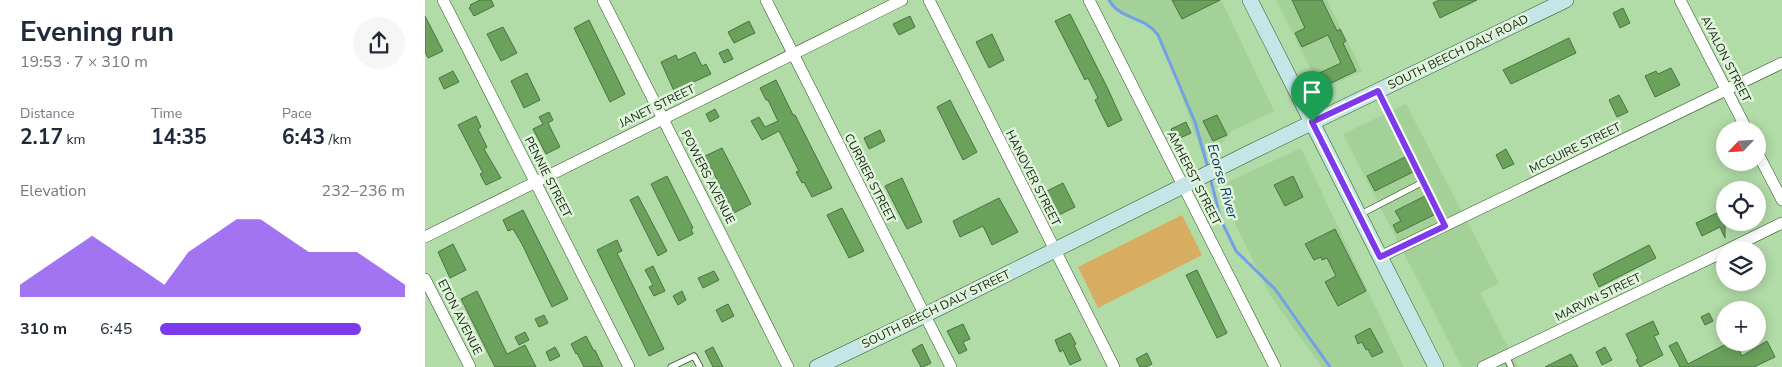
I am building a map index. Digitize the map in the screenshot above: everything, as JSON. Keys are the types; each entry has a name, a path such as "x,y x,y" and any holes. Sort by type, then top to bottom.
{"main road":[{"path":"1251,0 1436,367"},
{"name":"SOUTH BEECH DALY ROAD","path":"1055,250 1312,122 1566,0"},
{"name":"SOUTH BEECH DALY STREET","path":"817,367 1055,250"}],"street":[{"name":"PENNIE STREET","path":"443,0 629,367"},
{"name":"POWERS AVENUE","path":"603,0 788,367"},
{"name":"CURRIER STREET","path":"766,0 951,367"},
{"name":"JANET STREET","path":"425,237 902,0"},
{"name":"HANOVER STREET","path":"929,0 1114,367"},
{"name":"AMHERST STREET","path":"1089,0 1275,367"},
{"name":"AVALON STREET","path":"1680,0 1742,121"},
{"name":"MCGUIRE STREET","path":"1380,257 1782,63"},
{"path":"1766,169 1782,200"},
{"name":"MARVIN STREET","path":"1745,241 1782,223"},
{"name":"MARVIN STREET","path":"1483,367 1716,255"},
{"name":"ETON AVENUE","path":"425,279 470,367"}],"lane":[{"path":"1378,91 1445,226"},
{"path":"1359,215 1423,182"},
{"path":"671,367 694,356 699,367"},
{"path":"1506,356 1511,367"}],"shaded area":[{"path":"1109,0 1221,0 1274,111 1230,132 1228,137 1214,150 1203,156 1171,66 1153,28 1137,18 1113,8"},
{"path":"1276,0 1327,0 1362,71 1321,90"},
{"path":"1406,104 1499,283 1480,293 1518,367 1462,367 1343,134"},
{"path":"1301,148 1404,367 1322,367 1270,295 1217,187"},
{"path":"1182,215 1202,255 1098,308 1078,267"}],"building":[{"path":"480,0 491,0 494,6 474,16 469,8 470,5"},
{"path":"1172,0 1220,0 1182,19"},
{"path":"1292,0 1322,0 1337,31 1340,29 1346,41 1343,43 1356,71 1321,88 1315,75 1341,63 1328,35 1302,47 1295,33 1305,28"},
{"path":"1439,0 1477,0 1440,18 1433,3"},
{"path":"1623,8 1630,23 1620,28 1613,13"},
{"path":"1070,14 1122,120 1108,127 1095,100 1098,98 1088,78 1085,80 1055,21"},
{"path":"425,16 443,51 428,58 425,52"},
{"path":"910,16 915,27 899,35 893,24"},
{"path":"589,20 625,94 610,102 574,28"},
{"path":"749,21 755,33 734,43 728,32"},
{"path":"503,27 517,53 501,61 487,34"},
{"path":"992,34 1004,60 989,68 976,42"},
{"path":"1569,38 1576,53 1511,84 1503,70"},
{"path":"728,49 733,59 724,63 719,53"},
{"path":"695,52 702,66 706,64 711,74 674,91 661,62 676,55 678,60"},
{"path":"1671,68 1680,85 1655,97 1645,76 1656,71 1658,74"},
{"path":"453,71 459,82 444,89 439,78"},
{"path":"527,73 540,100 524,108 511,81"},
{"path":"776,80 832,188 812,197 796,172 799,171 779,131 762,140 751,121 759,117 765,127 778,121 760,88"},
{"path":"1619,95 1628,112 1617,117 1609,100"},
{"path":"950,100 977,152 963,160 937,107"},
{"path":"715,109 719,117 710,122 706,114"},
{"path":"549,112 553,120 548,123 560,147 546,154 533,129 543,124 539,117"},
{"path":"1217,115 1227,135 1213,141 1203,121"},
{"path":"476,116 481,127 478,129 487,147 484,149 501,178 486,185 480,174 483,173 458,125"},
{"path":"1186,122 1191,133 1176,140 1171,129"},
{"path":"880,130 885,141 869,149 864,138"},
{"path":"722,148 751,204 734,213 705,156"},
{"path":"1506,149 1514,164 1503,169 1496,155"},
{"path":"1405,157 1413,172 1375,191 1367,176"},
{"path":"667,176 693,228 691,229 693,234 679,241 651,184"},
{"path":"1293,176 1303,197 1285,206 1274,185"},
{"path":"902,178 922,222 907,229 885,186"},
{"path":"1063,183 1075,207 1055,217 1043,193"},
{"path":"638,196 667,251 658,256 630,200"},
{"path":"1425,196 1434,215 1397,233 1393,225 1401,221 1395,211"},
{"path":"999,198 1018,232 992,245 983,226 960,237 953,221"},
{"path":"842,208 864,251 849,258 827,215"},
{"path":"523,210 568,299 552,307 522,244 513,229 508,231 503,220"},
{"path":"1716,213 1716,229 1702,236 1696,223"},
{"path":"1335,229 1366,291 1338,306 1325,282 1336,276 1327,258 1322,260 1321,257 1314,260 1305,244"},
{"path":"617,240 622,251 617,253 664,349 649,356 597,250"},
{"path":"453,244 466,270 450,278 438,252"},
{"path":"1649,245 1656,258 1599,287 1593,274"},
{"path":"653,266 665,291 654,296 649,287 653,285 645,270"},
{"path":"1197,270 1227,333 1217,338 1186,275"},
{"path":"714,271 719,280 703,288 698,278"},
{"path":"477,291 507,354 525,345 536,367 495,367 461,299"},
{"path":"682,291 686,300 678,305 673,296"},
{"path":"728,304 734,316 722,322 716,310"},
{"path":"1709,313 1713,321 1705,325 1701,317"},
{"path":"544,315 548,323 539,327 535,319"},
{"path":"1653,321 1659,334 1654,336 1663,355 1640,367 1626,334"},
{"path":"963,324 970,339 963,342 967,350 959,354 947,331"},
{"path":"1370,328 1383,352 1372,357 1362,342 1358,344 1355,336"},
{"path":"525,332 529,340 519,345 515,337"},
{"path":"1070,333 1081,360 1070,365 1063,350 1060,352 1055,340"},
{"path":"586,336 603,367 584,367 576,354 571,344"},
{"path":"1677,342 1688,364 1716,349 1716,351 1740,351 1742,356 1750,351 1766,351 1766,342 1775,357 1754,367 1680,367 1669,346"},
{"path":"922,344 931,363 921,367 912,350"},
{"path":"555,347 560,356 550,361 546,352"},
{"path":"713,347 723,367 713,367 705,351"},
{"path":"1605,347 1612,360 1602,365 1596,352"},
{"path":"1147,353 1152,364 1140,367 1136,359"},
{"path":"1571,354 1578,367 1545,367"}],"waterway":[{"name":"Ecorse River","path":"1109,0 1119,11 1152,28 1158,35 1195,122 1208,168"},
{"name":"Ecorse River","path":"1210,177 1221,220 1236,251 1275,289 1330,367"}],"route":[{"path":"1378,91 1445,226 1380,257 1312,122 1378,91"}]}
